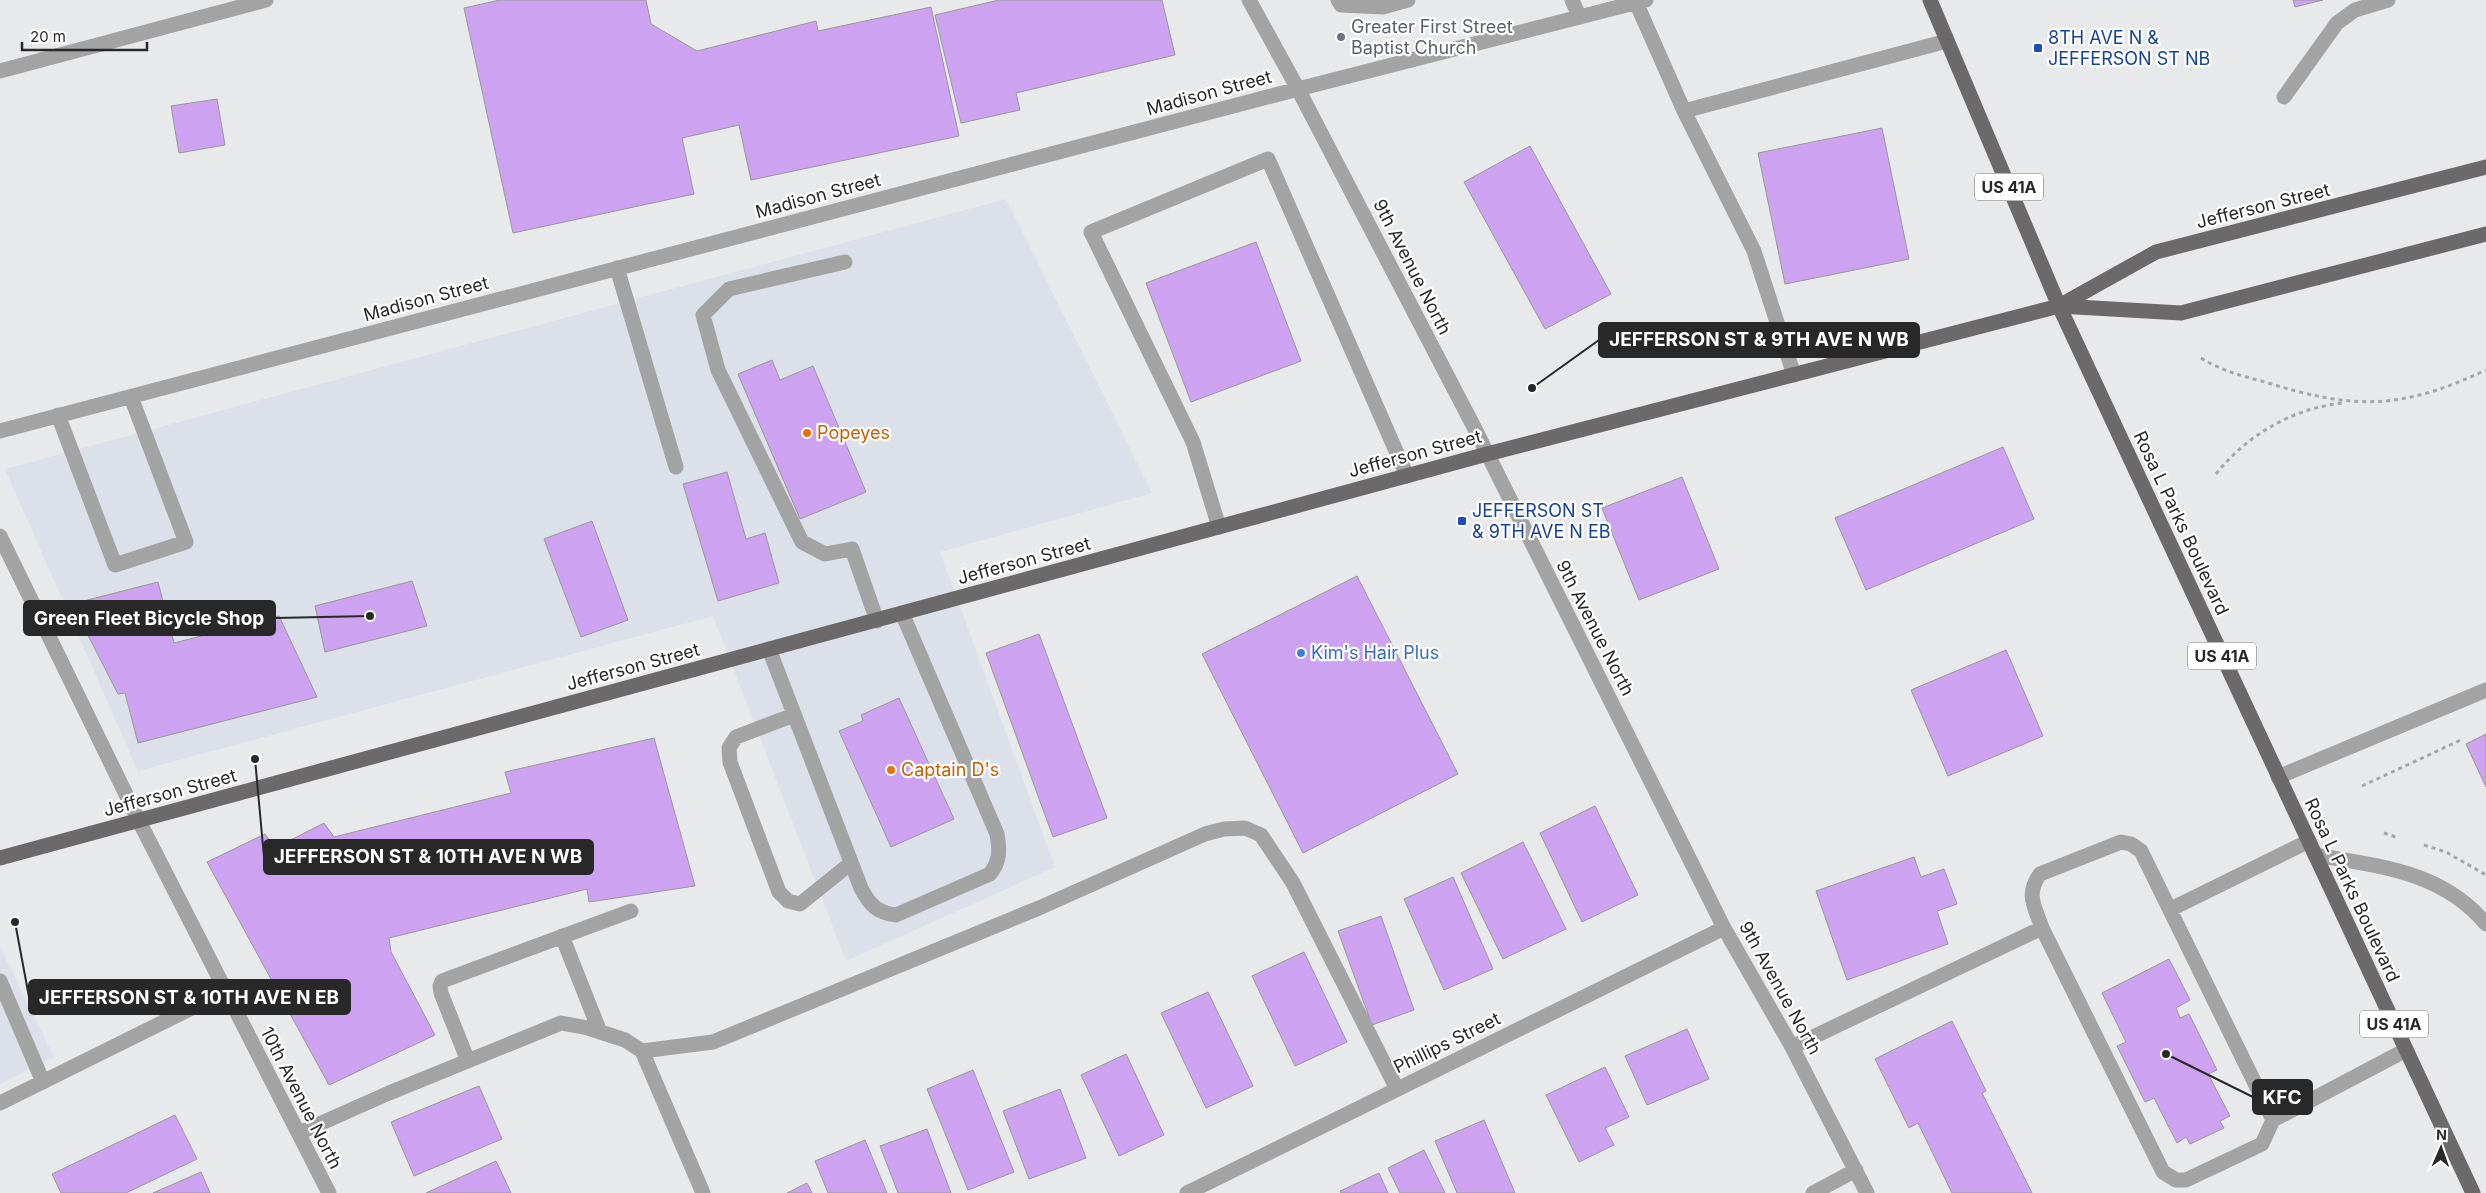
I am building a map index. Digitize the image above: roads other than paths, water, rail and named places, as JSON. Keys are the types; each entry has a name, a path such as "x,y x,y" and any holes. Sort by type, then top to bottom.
{"main road":[{"name":"Rosa L Parks Boulevard","path":"1930,0 2059,306 2473,1193"},
{"name":"Jefferson Street","path":"0,858 1487,454 2059,306 2156,252 2486,167"},
{"name":"Jefferson Street","path":"2059,306 2181,313 2486,234"}],"street":[{"path":"0,72 266,0"},
{"name":"9th Avenue North","path":"1249,0 1298,89 1487,454 1724,928 1792,1047 1867,1193"},
{"path":"1338,0 1341,5 1383,7 1408,0"},
{"path":"1572,0 1579,16"},
{"path":"2284,97 2337,23 2355,10 2388,0"},
{"path":"1639,1 1684,111 1754,251 1794,374"},
{"name":"Madison Street","path":"0,430 1639,1"},
{"path":"1684,111 1947,41"},
{"path":"1219,527 1192,442 1090,232 1268,159 1407,476"},
{"path":"845,262 729,289 703,315 718,370 802,542 825,554 852,549 877,621"},
{"path":"617,268 676,467"},
{"path":"58,415 115,565 186,542 131,397"},
{"name":"10th Avenue North","path":"0,536 139,821 329,1193"},
{"path":"769,649 851,863 868,902 885,914 896,914 990,874 997,866 1000,850 997,834 902,613"},
{"path":"2278,777 2486,690"},
{"path":"794,714 736,737 729,748 730,762 779,892 788,901 800,904 851,863"},
{"path":"642,1051 713,1042 1031,912 1205,834 1224,829 1245,828 1261,835 1293,884 1397,1089"},
{"path":"2273,1120 2141,851 2131,844 2121,842 2040,874 2034,882 2030,895 2042,928 2163,1172 2169,1177 2186,1180 2262,1144 2273,1120 2406,1050"},
{"path":"2171,909 2312,848 2422,878 2456,894 2475,910 2486,924"},
{"path":"468,1062 441,993 440,986 447,978 631,911"},
{"name":"Phillips Street","path":"1187,1193 1724,928"},
{"path":"1792,1047 2042,928"},
{"path":"562,936 600,1032"},
{"path":"0,981 43,1082"},
{"path":"0,1103 226,992"},
{"path":"298,1133 562,1023 625,1040 642,1051 703,1193"},
{"path":"1813,1193 1856,1170"}],"place":[{"name":"Greater First Street Baptist Church","path":"1341,37"},
{"name":"8TH AVE N & JEFFERSON ST NB","path":"2038,48"},
{"name":"JEFFERSON ST & 9TH AVE N WB","path":"1532,388"},
{"name":"Popeyes","path":"807,433"},
{"name":"JEFFERSON ST & 9TH AVE N EB","path":"1462,521"},
{"name":"Green Fleet Bicycle Shop","path":"370,616"},
{"name":"Kim's Hair Plus","path":"1301,653"},
{"name":"JEFFERSON ST & 10TH AVE N WB","path":"255,759"},
{"name":"Captain D's","path":"891,770"},
{"name":"JEFFERSON ST & 10TH AVE N EB","path":"15,922"},
{"name":"KFC","path":"2166,1054"}]}
